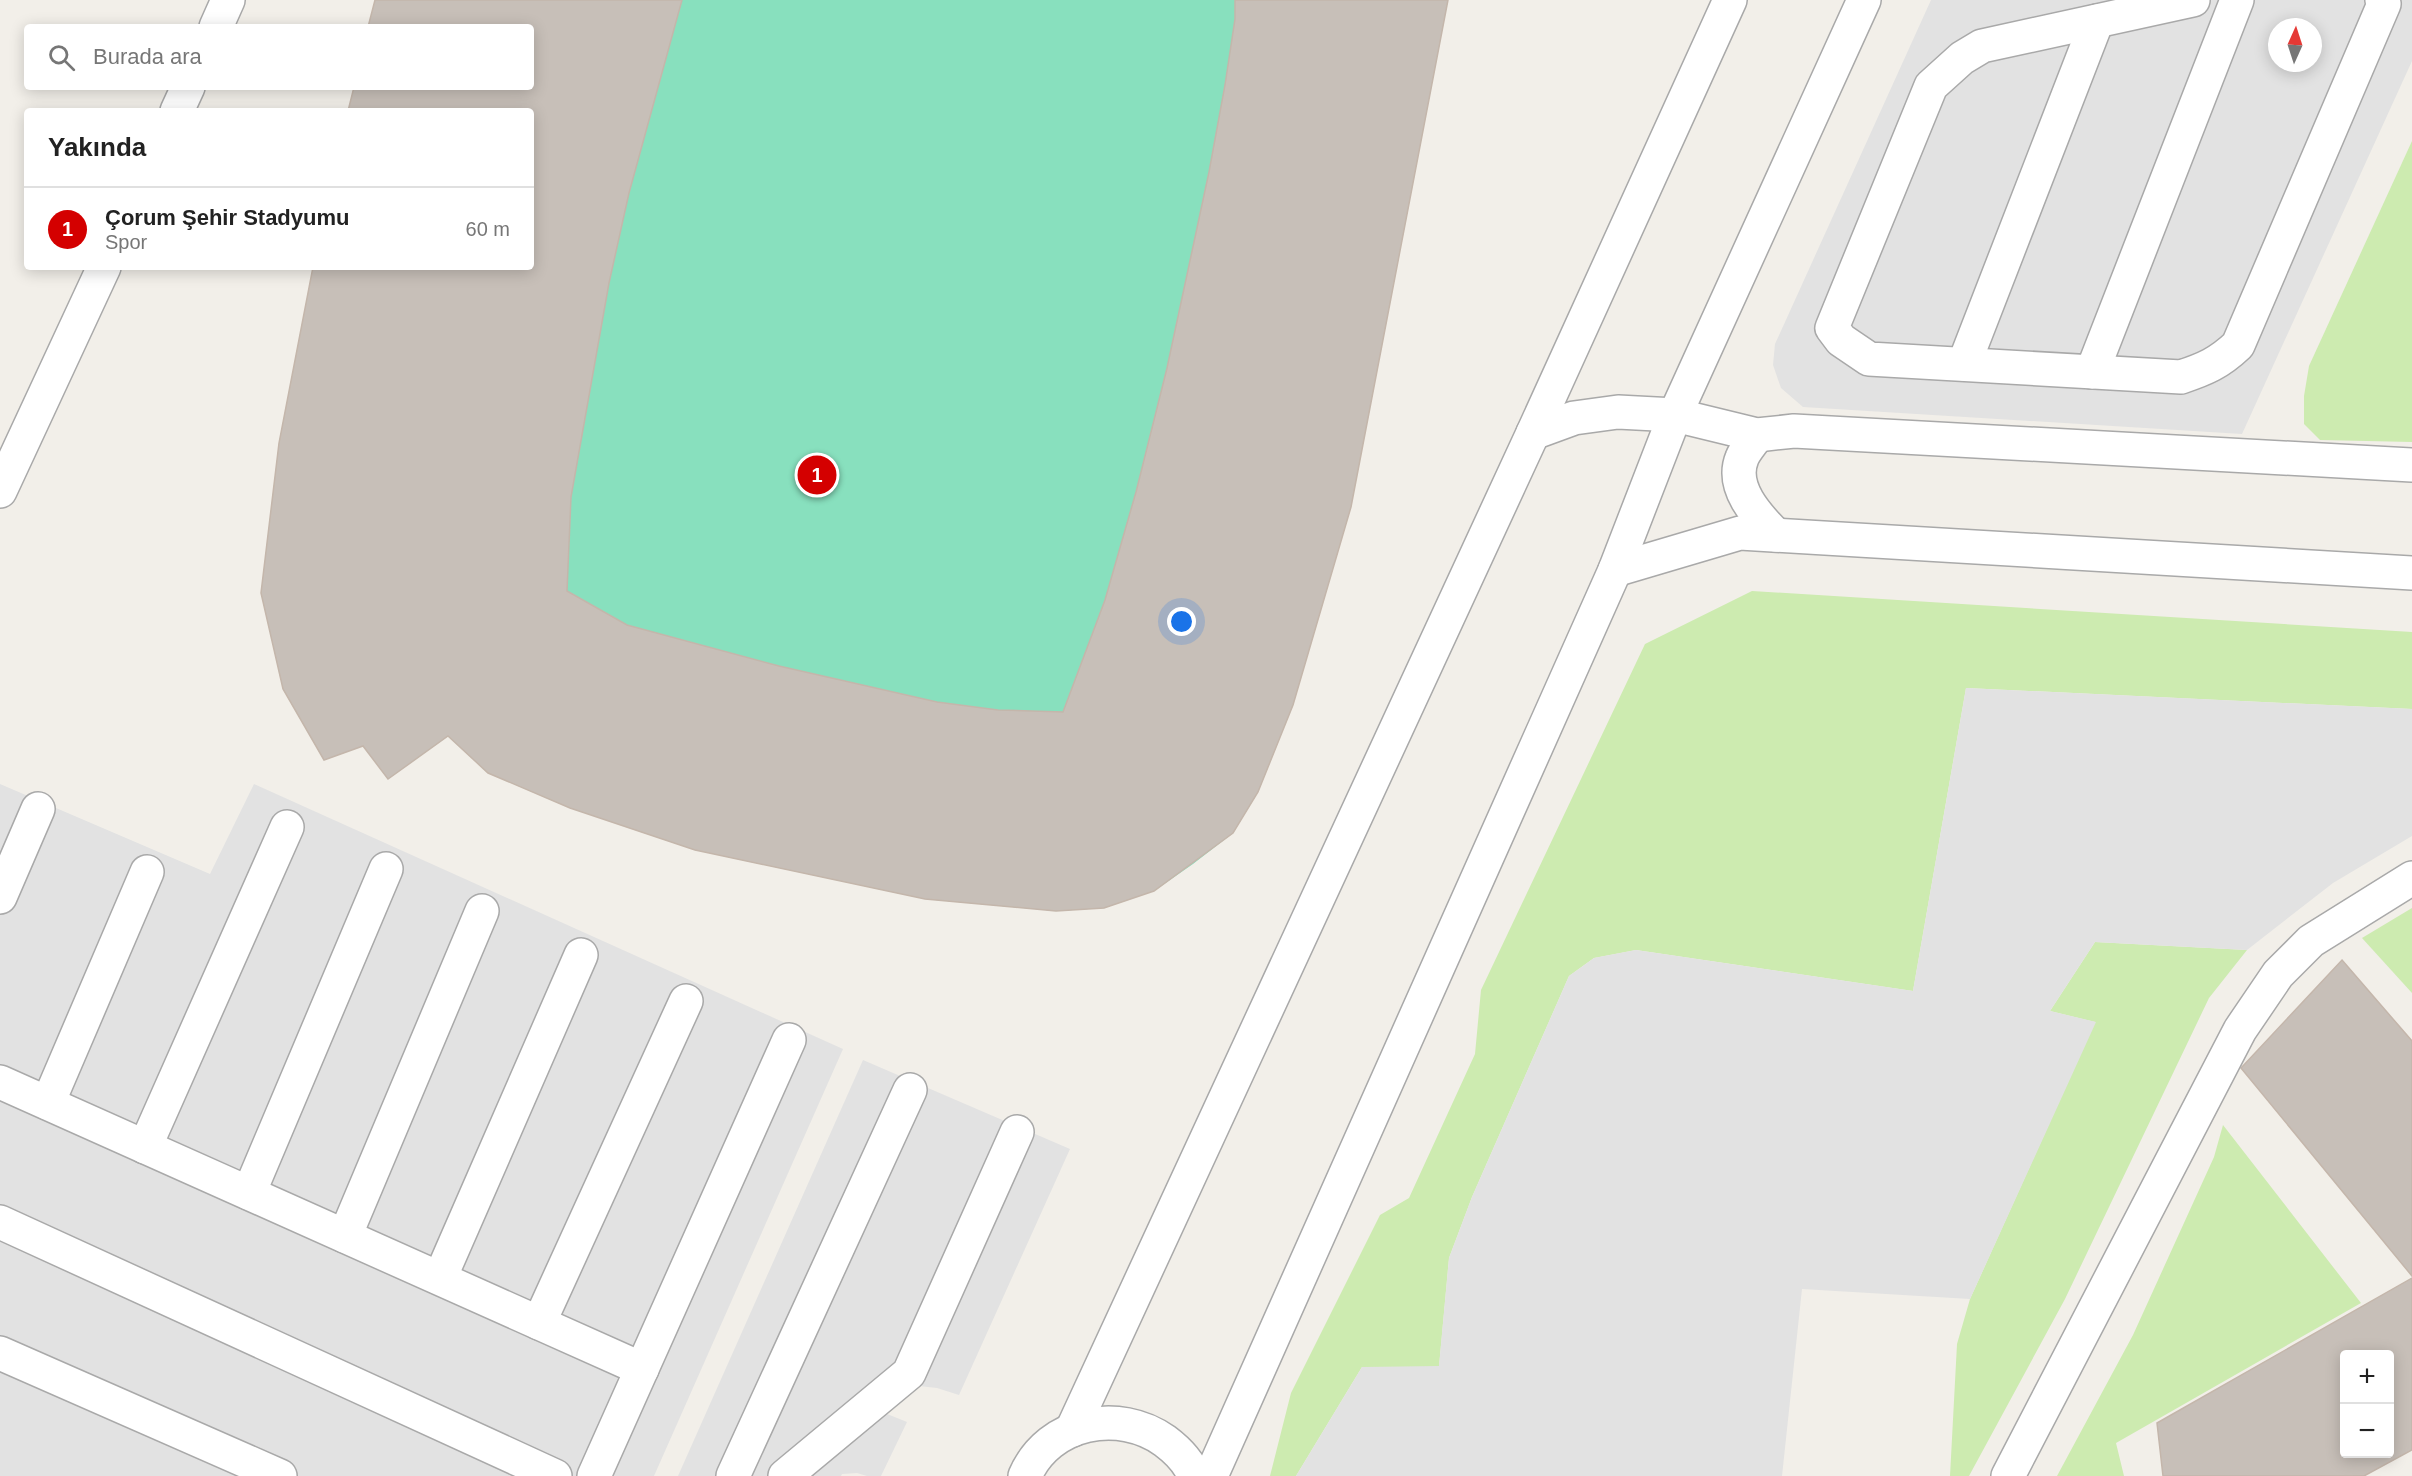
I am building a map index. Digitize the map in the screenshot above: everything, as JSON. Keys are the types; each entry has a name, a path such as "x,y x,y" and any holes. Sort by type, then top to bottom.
{"street":[{"path":"217,24 228,0"},
{"path":"1072,1430 1533,434 1730,0"},
{"path":"1210,1476 1615,570 1675,415 1864,0"},
{"path":"2193,0 1982,46 1954,65 1931,86 1832,328 1840,340 1869,359 2181,377 2206,369 2223,359 2238,345 2384,4 2382,0"},
{"path":"2092,372 2237,0"},
{"path":"1965,364 2097,21"},
{"path":"178,108 187,90"},
{"path":"0,491 103,270"},
{"path":"1533,434 1575,418 1618,412 1675,415 1757,435 1794,430 2412,465"},
{"path":"1757,435 1741,459 1740,480 1746,500 1760,520 1776,535"},
{"path":"1615,570 1740,533 2412,573"},
{"path":"0,897 38,809"},
{"path":"145,1147 287,827"},
{"path":"249,1193 386,869"},
{"path":"48,1103 147,872"},
{"path":"2008,1476 2240,1030 2278,974 2311,941 2412,878"},
{"path":"345,1236 482,912"},
{"path":"440,1278 581,955"},
{"path":"539,1323 686,1001"},
{"path":"594,1476 789,1040"},
{"path":"0,1082 642,1369"},
{"path":"733,1476 910,1090"},
{"path":"785,1476 909,1373 1017,1131"},
{"path":"0,1222 555,1476"},
{"path":"0,1353 280,1476"},
{"path":"1024,1473 1048,1445 1072,1430 1099,1422 1126,1423 1152,1432 1175,1449 1194,1476"}],"green space":[{"path":"375,0 1448,0 1351,507 1293,705 1258,792 1233,833 1154,891 1104,908 1056,911 925,899 695,850 570,808 488,773 448,736 388,779 363,746 324,760 283,689 261,593 279,443 312,270 534,270 534,108 349,108 353,90 534,90 534,24 369,24"},
{"path":"2412,141 2412,442 2320,440 2304,424 2304,396 2309,366"},
{"path":"1752,591 2412,632 2412,709 1966,688 1913,991 1636,950 1594,958 1569,976 1472,1197 1449,1258 1439,1367 1362,1367 1296,1476 1270,1476 1291,1393 1380,1215 1409,1198 1475,1054 1481,990 1645,644"},
{"path":"2412,908 2412,993 2362,938"},
{"path":"2095,942 2247,950 2209,998 2065,1299 1969,1476 1950,1476 1957,1344 1970,1299 2095,1022 2050,1011"},
{"path":"2223,1125 2361,1303 2116,1443 2124,1476 2057,1476 2133,1335 2214,1157"}],"shaded area":[{"path":"1931,0 2412,0 2412,61 2242,434 1803,407 1781,388 1773,365 1775,344"},
{"path":"1966,688 2412,709 2412,836 2333,883 2247,950 2095,942 2050,1011 2096,1022 1970,1299 1802,1289 1782,1476 1296,1476 1362,1367 1439,1366 1449,1258 1472,1197 1569,976 1594,958 1636,950 1913,991"},
{"path":"0,784 210,874 254,784 843,1049 654,1476 0,1476"},
{"path":"863,1060 1070,1149 959,1395 937,1388 910,1385 877,1410 907,1422 881,1476 857,1473 841,1476 678,1476"}],"building":[{"path":"375,0 682,0 629,193 609,283 571,497 567,591 627,625 779,666 937,702 998,710 1063,712 1105,600 1136,492 1167,368 1209,172 1235,19 1235,0 1448,0 1351,507 1293,705 1258,792 1233,833 1154,891 1104,908 1056,911 925,899 695,850 570,808 488,773 448,736 388,779 363,746 324,760 283,689 261,593 279,443 312,270 534,270 534,108 349,108 353,90 534,90 534,24 369,24"},
{"path":"2342,960 2412,1041 2412,1276 2241,1068"},
{"path":"2412,1278 2412,1450 2364,1476 2163,1476 2157,1423"}],"place":[{"name":"Çorum Şehir Stadyumu","path":"817,475"}]}
